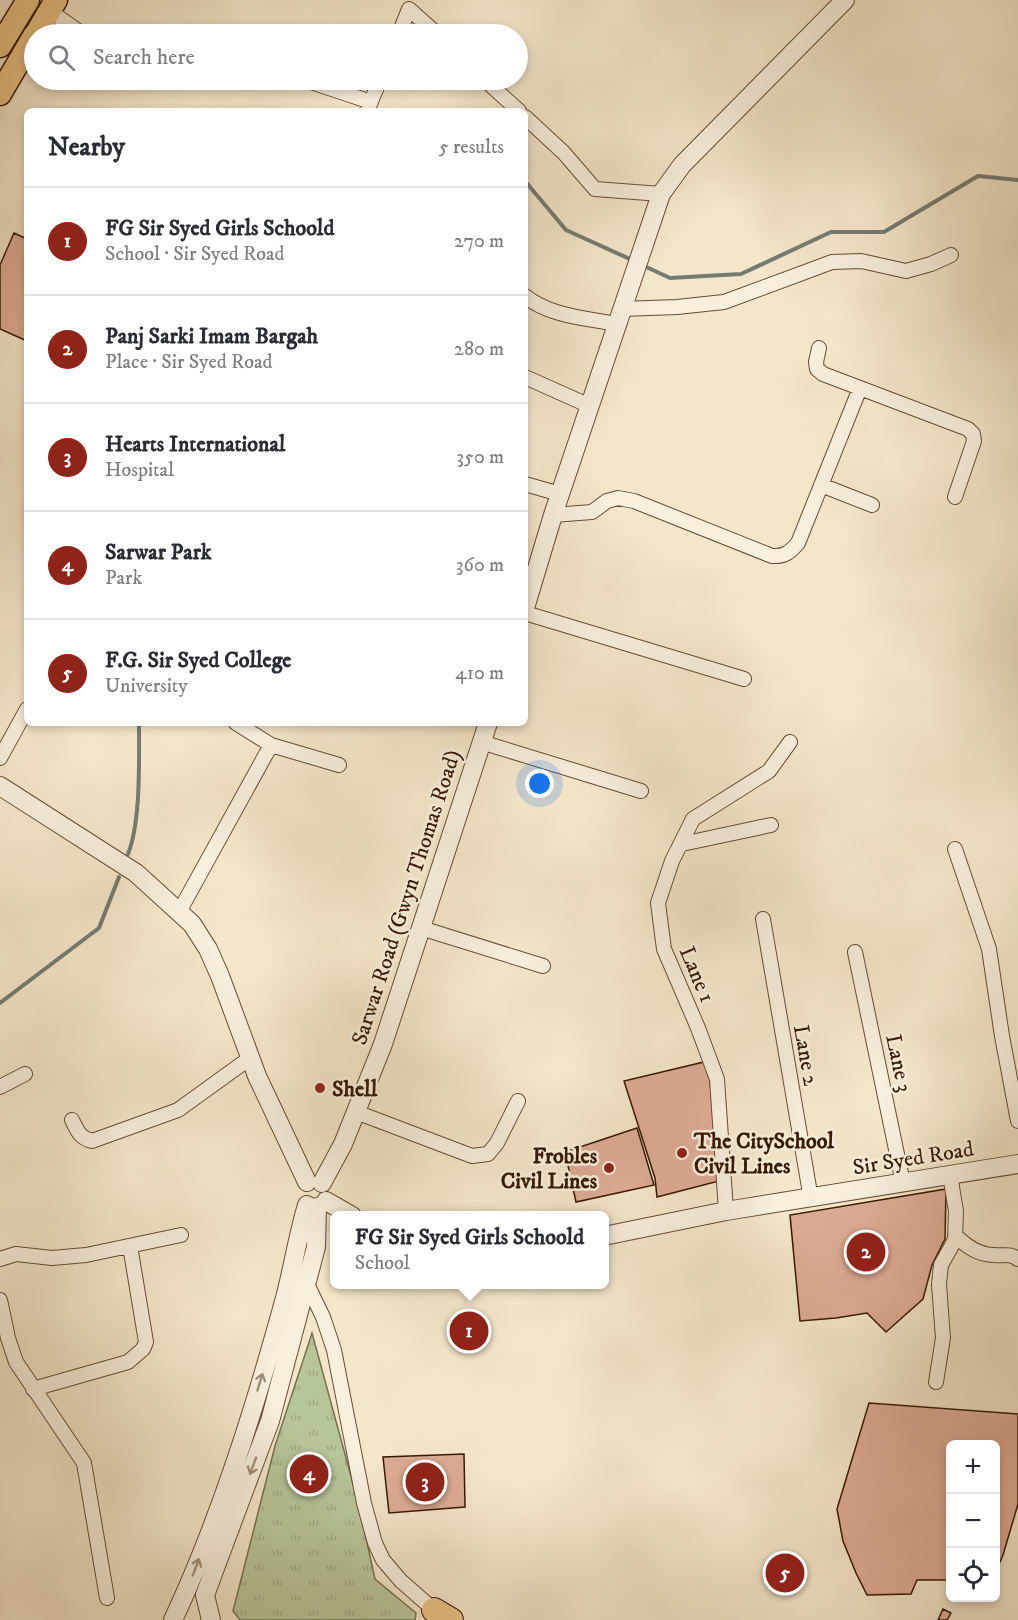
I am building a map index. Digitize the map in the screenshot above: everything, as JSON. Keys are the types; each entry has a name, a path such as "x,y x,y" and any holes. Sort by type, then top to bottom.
{"main road":[{"path":"0,46 28,0"},
{"path":"42,24 53,5"},
{"path":"0,94 24,54"}],"street":[{"path":"528,586 531,565 553,515 661,194 682,165 845,0"},
{"path":"53,5 72,24"},
{"path":"403,24 409,9 426,24"},
{"path":"330,90 369,106 376,90"},
{"path":"496,90 516,108"},
{"path":"528,120 563,152 595,189 661,194"},
{"path":"528,298 548,310 619,317 724,302 832,262 861,261 906,271 951,255"},
{"path":"819,348 817,369 823,374 968,429 973,434 974,441 955,497"},
{"path":"528,378 590,406"},
{"path":"553,515 592,512 607,501 618,498 634,501 772,556 781,557 789,553 798,543 860,388"},
{"path":"528,485 560,494"},
{"path":"821,485 872,505"},
{"path":"528,614 744,679"},
{"path":"0,758 24,714"},
{"path":"241,726 271,745 339,765"},
{"name":"Sarwar Road (Gwyn Thomas Road)","path":"315,1182 343,1144 383,1044 487,726"},
{"path":"481,742 641,790"},
{"name":"Lane 1","path":"726,1212 717,1078 664,949 658,903 672,861 693,819 769,771 790,742"},
{"path":"179,912 271,745"},
{"path":"0,786 136,873 192,924 208,949 220,976 250,1058 315,1182 328,1191 316,1204 285,1295 261,1382 221,1502 173,1620"},
{"path":"682,844 771,825"},
{"path":"955,849 989,949 1018,1121"},
{"name":"Lane 2","path":"762,919 811,1198"},
{"path":"421,928 543,966"},
{"name":"Lane 3","path":"855,952 903,1183"},
{"path":"72,1120 83,1139 92,1141 178,1110 250,1058"},
{"path":"0,1087 25,1074"},
{"path":"356,1112 472,1156 488,1154 497,1143 518,1101"},
{"name":"Sir Syed Road","path":"609,1235 726,1212 1018,1164"},
{"path":"936,1382 943,1338 939,1284 942,1265 955,1235 956,1211 951,1175"},
{"path":"315,1182 301,1191 303,1201 339,1211"},
{"path":"211,1620 205,1595 270,1421 316,1247 316,1204"},
{"path":"0,1259 16,1254 52,1258 86,1255 181,1235"},
{"path":"955,1235 975,1251 993,1256 1010,1254 1018,1259"},
{"path":"33,1389 128,1362 143,1349 147,1342 130,1246"},
{"path":"307,1284 323,1317 334,1350 364,1503 375,1543 383,1560 401,1581 443,1615"},
{"path":"0,1300 16,1362 84,1462 107,1598"}],"green space":[{"path":"312,1333 358,1502 375,1579 416,1613 415,1620 240,1620 233,1611 275,1446"}],"building":[{"path":"14,233 24,238 24,340 0,329 0,265"},
{"name":"The CitySchool Civil Lines","path":"704,1062 710,1081 719,1181 657,1197 655,1178 624,1081"},
{"name":"Frobles Civil Lines","path":"637,1128 654,1185 576,1202 565,1152"},
{"path":"946,1189 945,1239 932,1265 923,1299 886,1332 867,1313 800,1321 790,1215"},
{"path":"869,1403 1018,1414 1018,1504 1000,1562 1000,1440 946,1440 946,1580 917,1580 911,1594 867,1595 843,1541 837,1509"},
{"path":"464,1454 465,1507 389,1513 383,1457"},
{"path":"943,1609 951,1613 947,1620 938,1620"}],"waterway":[{"path":"642,265 670,278 741,274 831,232 884,232 978,176 1018,180"},
{"path":"528,185 566,230 632,260"},
{"path":"128,854 137,808 139,726"},
{"path":"0,1003 99,928 119,877"}],"place":[{"name":"Shell","path":"320,1088"},
{"name":"The CitySchool Civil Lines","path":"682,1153"},
{"name":"Frobles Civil Lines","path":"609,1168"},
{"name":"Panj Sarki Imam Bargah","path":"866,1252"},
{"name":"FG Sir Syed Girls Schoold","path":"469,1331"},
{"name":"Sarwar Park","path":"309,1474"},
{"name":"Hearts International","path":"425,1482"},
{"name":"F.G. Sir Syed College","path":"785,1573"}]}
